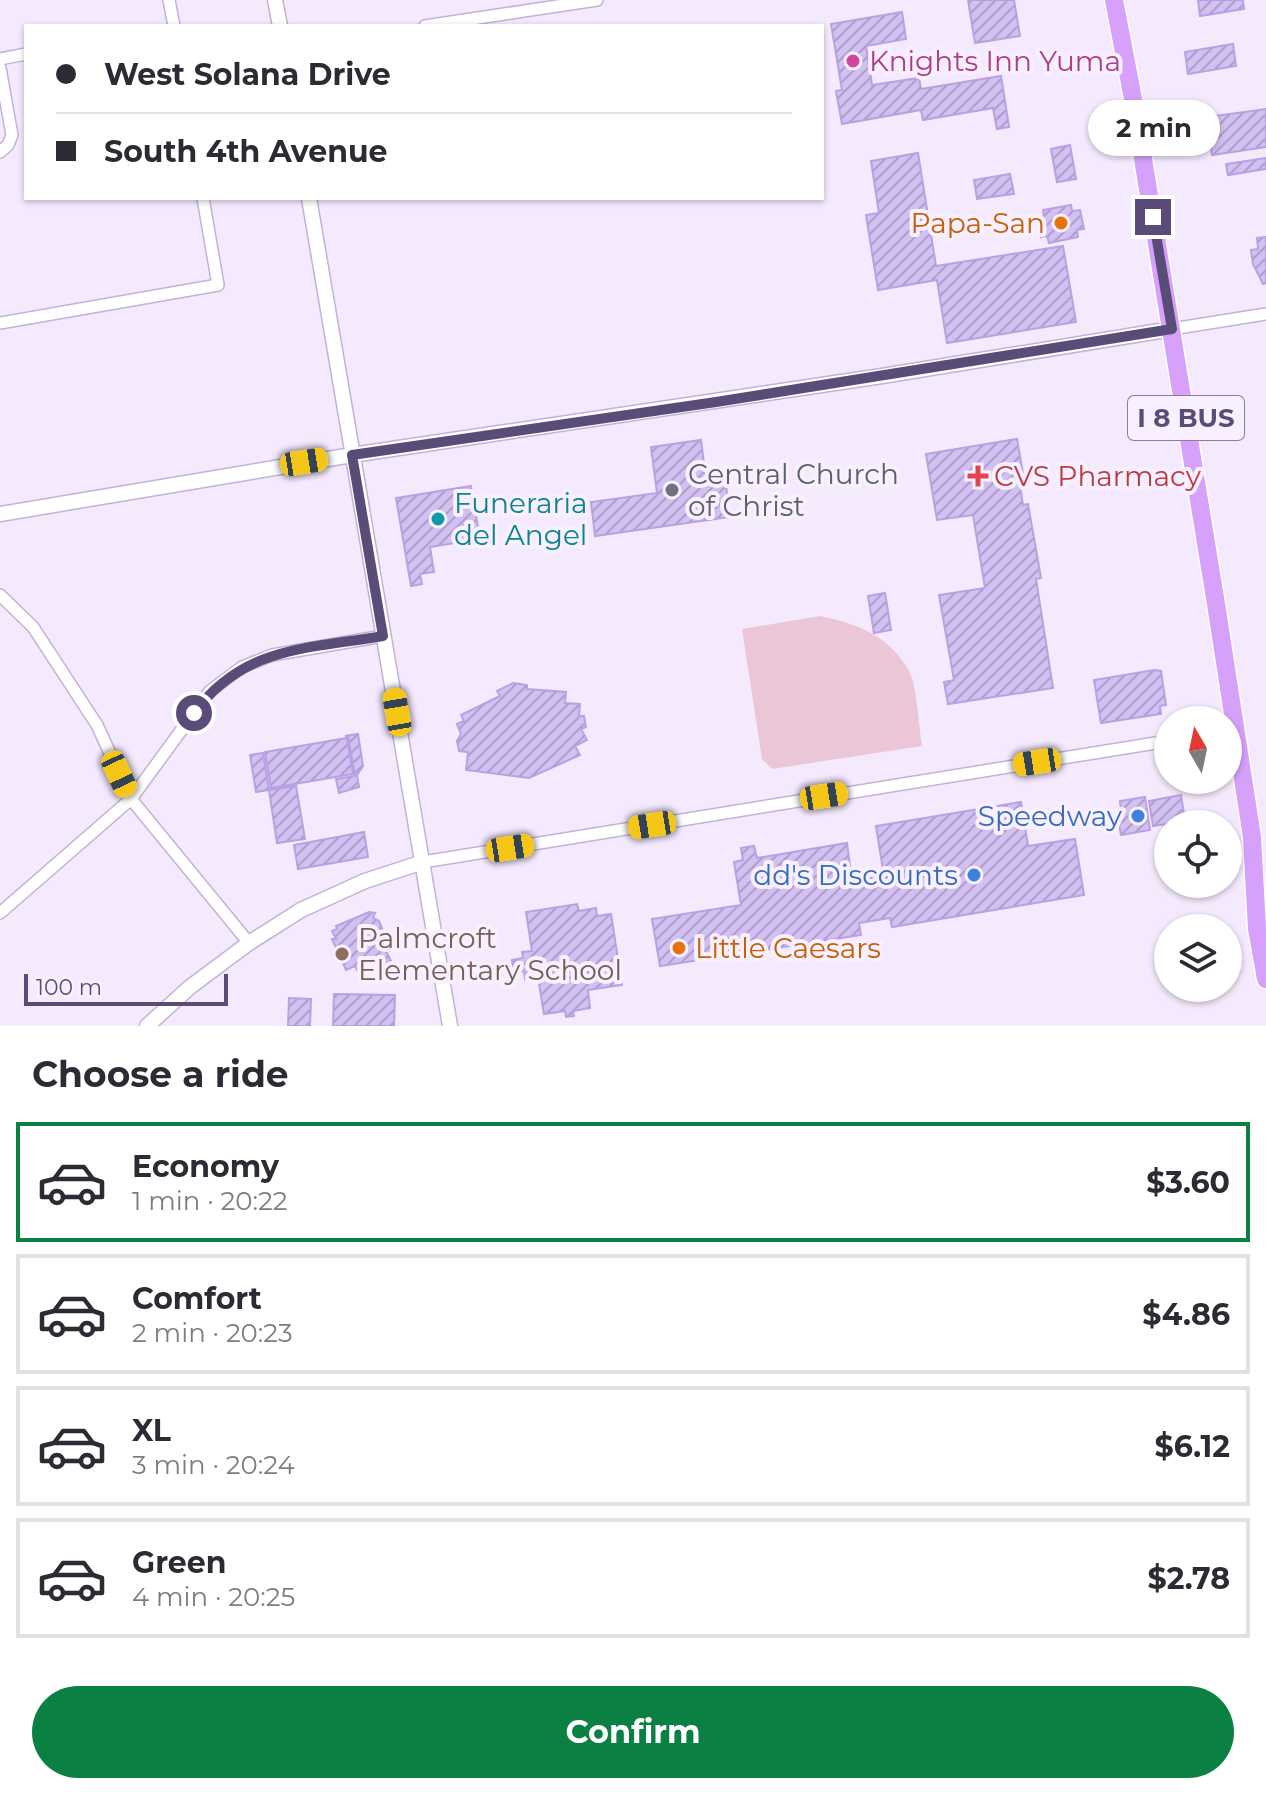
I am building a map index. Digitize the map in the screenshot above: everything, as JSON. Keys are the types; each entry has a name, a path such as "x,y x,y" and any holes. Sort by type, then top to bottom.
{"main road":[{"name":"I 8 BUS","path":"1114,0 1172,329 1227,706"},
{"name":"I 8 BUS","path":"1242,787 1266,884"},
{"name":"I 8 BUS","path":"1252,837 1257,929 1266,979"}],"street":[{"path":"169,0 174,24"},
{"path":"275,0 280,24"},
{"path":"438,24 597,0"},
{"path":"0,59 24,54"},
{"path":"0,68 12,135 8,145 0,152"},
{"path":"0,323 218,285 203,200"},
{"path":"309,200 450,1026"},
{"path":"0,514 352,455 871,378 1266,314"},
{"path":"0,595 33,627 97,725 131,799 249,943"},
{"path":"0,913 131,799 210,691 242,667 272,655 383,636"},
{"path":"147,1026 190,987 249,943 329,896 423,862 1154,743"}],"shaded area":[{"path":"820,616 871,633 901,659 914,686 922,746 772,769 762,759 742,629"}],"building":[{"path":"968,0 1014,0 1020,36 975,43"},
{"path":"1198,0 1243,0 1244,9 1200,16"},
{"name":"Knights Inn Yuma","path":"902,12 906,39 866,46 872,85 919,78 921,89 1001,76 1009,127 997,129 993,108 923,120 921,110 842,124 836,91 842,90 831,24"},
{"path":"1233,44 1236,66 1188,74 1185,52"},
{"path":"1266,109 1266,147 1212,155 1207,117"},
{"path":"1070,145 1076,179 1057,182 1051,149"},
{"path":"918,153 936,266 1063,246 1076,322 947,343 937,280 878,290 866,215 879,213 871,161"},
{"path":"1266,158 1266,169 1228,175 1226,164"},
{"path":"1010,174 1014,194 977,199 974,180"},
{"name":"Papa-San","path":"1071,205 1072,211 1080,210 1084,229 1077,230 1078,237 1049,243 1047,236 1041,237 1038,218 1044,216 1043,210"},
{"path":"1266,237 1266,283 1263,284 1253,264 1251,250 1258,249 1257,238"},
{"path":"1017,439 1024,479 1019,479 1023,505 1028,504 1041,578 1036,579 1053,688 948,704 944,682 954,680 939,595 985,588 973,515 937,520 926,454"},
{"path":"701,440 706,479 725,477 730,517 595,536 591,502 657,493 651,447"},
{"name":"Funeraria del Angel","path":"471,486 480,539 430,547 434,572 420,574 422,584 411,586 396,498"},
{"path":"885,593 891,630 874,633 868,596"},
{"path":"1161,671 1166,705 1154,706 1154,715 1101,723 1094,680"},
{"path":"513,683 527,685 527,689 566,692 565,703 580,704 579,716 584,716 586,727 581,729 587,740 575,746 580,755 529,778 466,770 468,752 459,751 457,741 461,734 457,724 464,721 461,715 500,696 497,691"},
{"path":"358,734 363,766 357,775 359,787 339,793 336,779 355,776 348,736 345,736"},
{"path":"347,738 353,774 271,788 265,752"},
{"path":"263,753 269,790 256,792 250,755"},
{"path":"296,786 305,839 277,843 269,790"},
{"path":"1181,795 1183,810 1154,810 1153,826 1149,801"},
{"path":"1145,797 1150,830 1121,835 1117,812 1121,811 1120,801"},
{"path":"1021,802 1028,846 1075,839 1084,895 892,927 890,918 859,923 861,935 660,966 652,919 741,905 734,862 743,860 741,848 754,846 757,858 847,843 852,881 884,876 876,826"},
{"path":"364,832 368,857 298,869 294,845"},
{"path":"577,904 579,911 596,908 597,916 611,914 622,985 588,990 590,1008 573,1011 574,1016 566,1017 565,1011 544,1014 538,977 525,979 524,971 514,973 512,960 523,958 522,952 532,951 526,912"},
{"path":"369,912 375,913 373,918 379,921 387,941 384,947 391,961 364,973 363,970 358,972 355,966 346,970 332,939 336,939 332,931 337,929 336,926"},
{"path":"334,994 395,995 394,1026 333,1026"},
{"path":"289,998 311,999 310,1026 288,1026"}],"place":[{"name":"Knights Inn Yuma","path":"853,61"},
{"name":"Papa-San","path":"1061,223"},
{"name":"CVS Pharmacy","path":"978,476"},
{"name":"Central Church of Christ","path":"672,490"},
{"name":"Funeraria del Angel","path":"438,519"},
{"name":"Speedway","path":"1138,816"},
{"name":"dd's Discounts","path":"974,875"},
{"name":"Little Caesars","path":"679,948"},
{"name":"Palmcroft Elementary School","path":"342,954"}],"route":[{"path":"194,713 210,691 242,667 272,655 383,636 352,455 716,402 1172,329 1153,217"}]}
